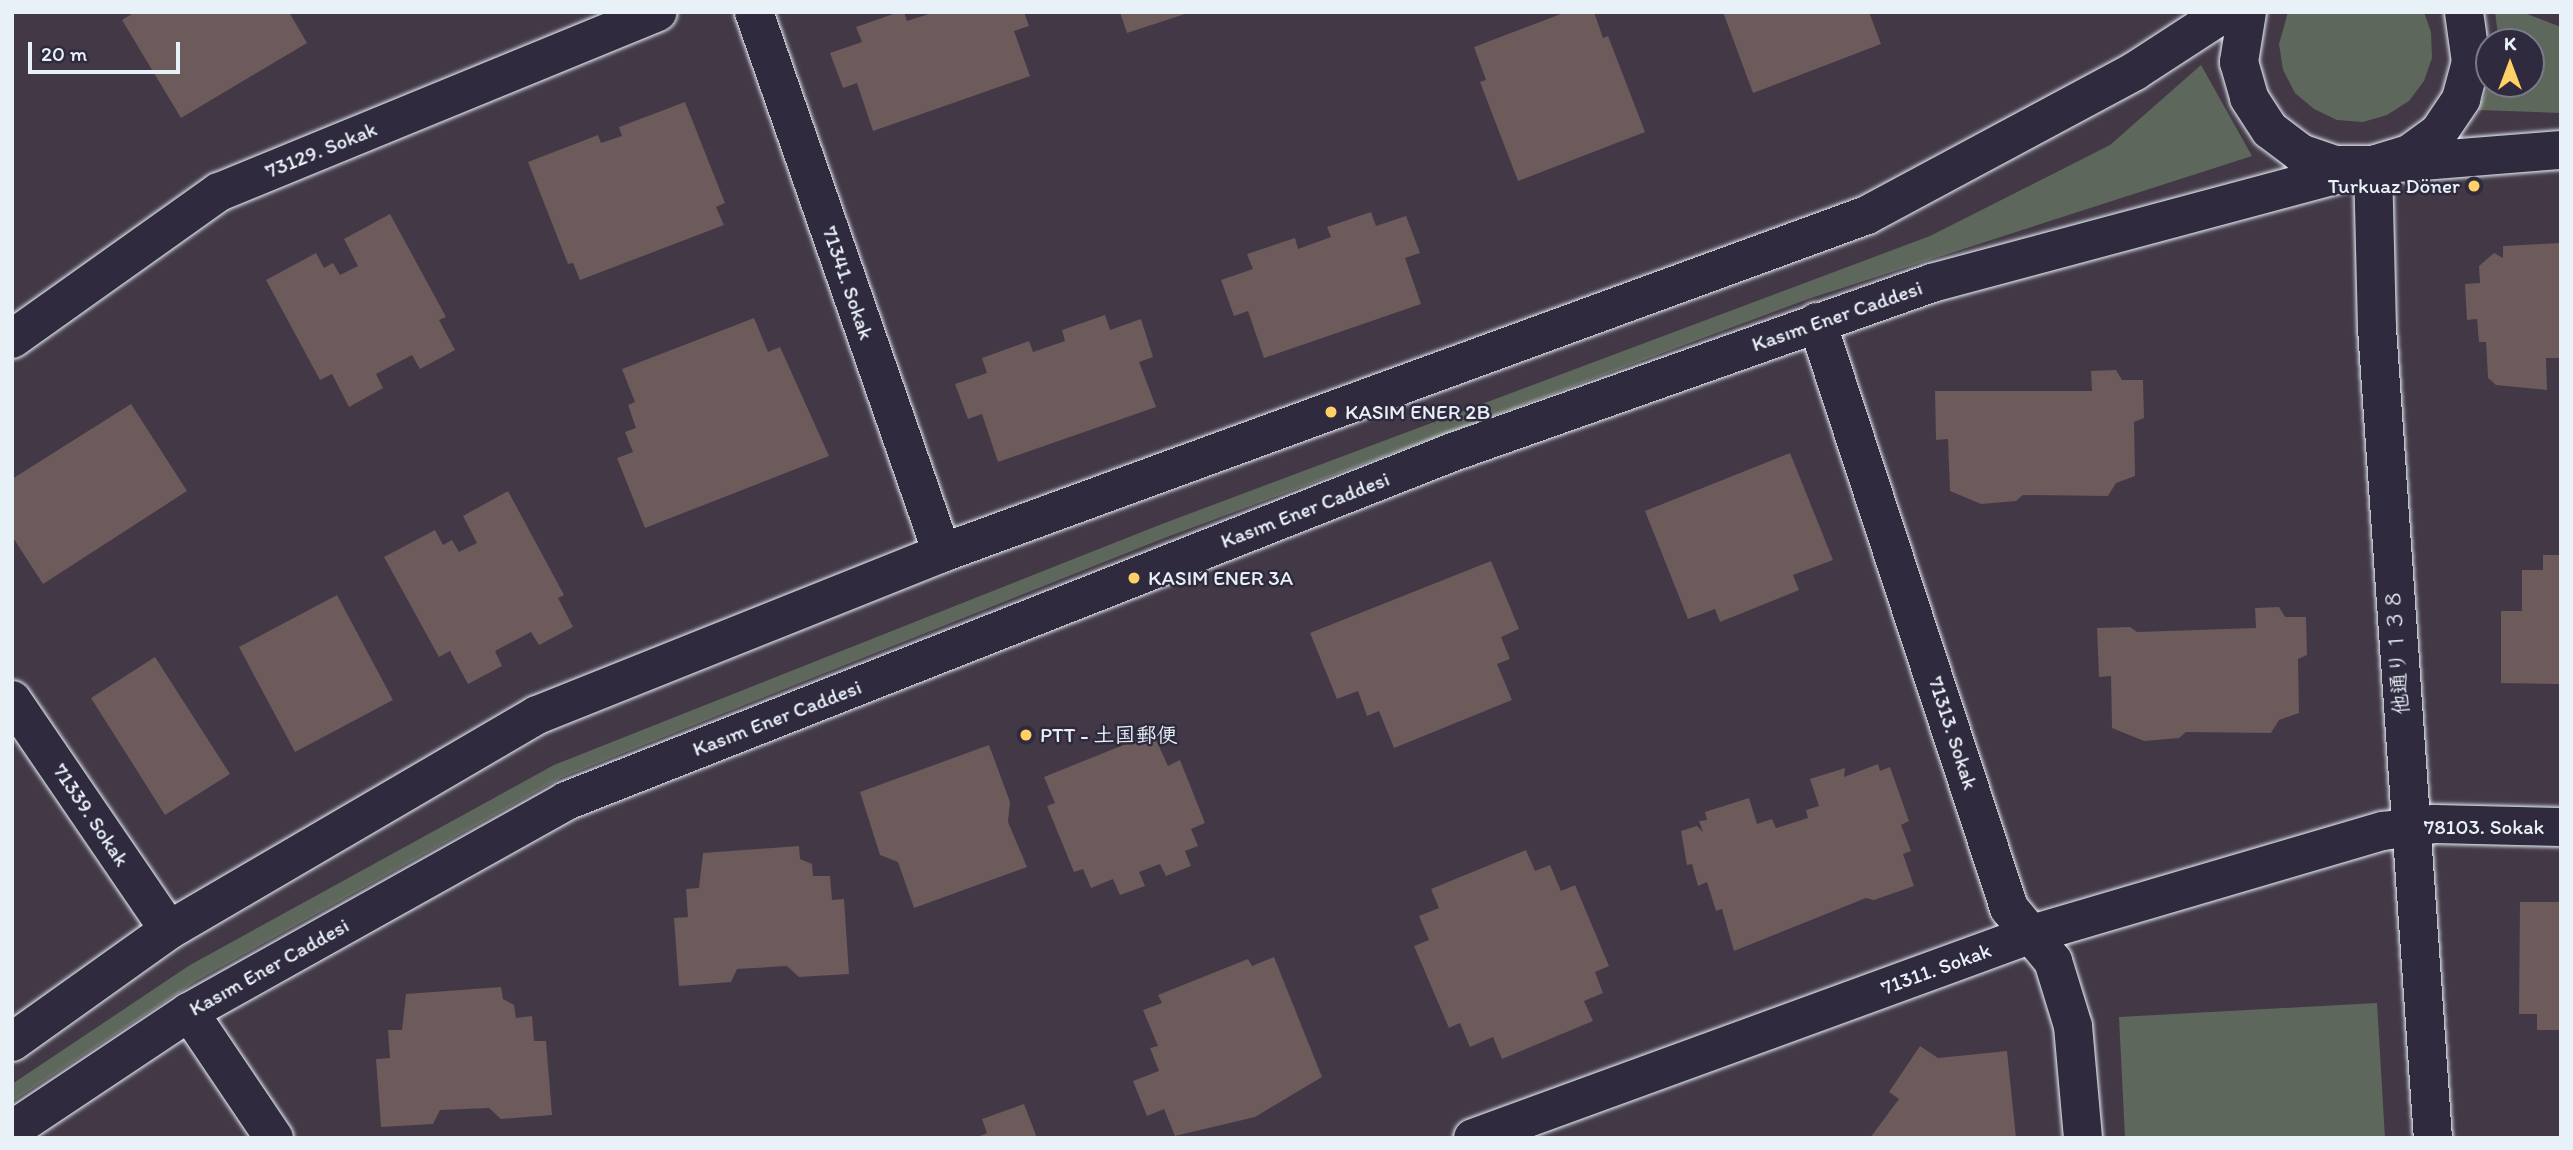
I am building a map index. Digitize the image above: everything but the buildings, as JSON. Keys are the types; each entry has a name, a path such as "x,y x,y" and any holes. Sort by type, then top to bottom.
{"main road":[{"name":"73129. Sokak","path":"12,339 219,192 658,12"},
{"name":"71341. Sokak","path":"754,12 942,553"},
{"path":"12,1042 169,930 537,715 942,553 1867,215 2239,15 2239,62 2249,99 2270,130 2300,153 2335,165 2373,165 2419,147 2440,131 2461,99 2471,62 2464,12"},
{"name":"Kasım Ener Caddesi","path":"12,1130 189,1012 566,801 1453,452 1932,283 2373,165 2561,150"},
{"name":"他通り１３８","path":"2373,165 2377,328 2408,827 2432,1138"},
{"name":"71313. Sokak","path":"1817,322 2009,908 2053,961 2073,1026 2083,1138"},
{"name":"71339. Sokak","path":"12,700 169,930"},
{"name":"78103. Sokak","path":"2408,827 2561,827"},
{"name":"71311. Sokak","path":"1481,1136 2032,934 2383,831 2408,827"},
{"path":"189,1012 274,1138"}],"green space":[{"path":"2288,12 2424,12 2431,32 2432,58 2424,81 2409,101 2387,115 2363,122 2337,120 2314,109 2295,93 2283,70 2279,44"},
{"path":"2495,12 2522,12 2561,27 2561,113 2478,110 2484,98 2545,98 2545,28 2497,28"},
{"path":"2201,65 2252,156 1808,299 1167,537 561,778 198,980 12,1102 12,1084 190,965 554,765 1162,524 1930,236 2110,145"},
{"path":"2377,1003 2385,1138 2125,1138 2119,1017"}],"place":[{"name":"Turkuaz Döner","path":"2474,186"},
{"name":"KASIM ENER 2B","path":"1331,412"},
{"name":"KASIM ENER 3A","path":"1134,578"},
{"name":"PTT - 土国郵便","path":"1026,735"}]}
